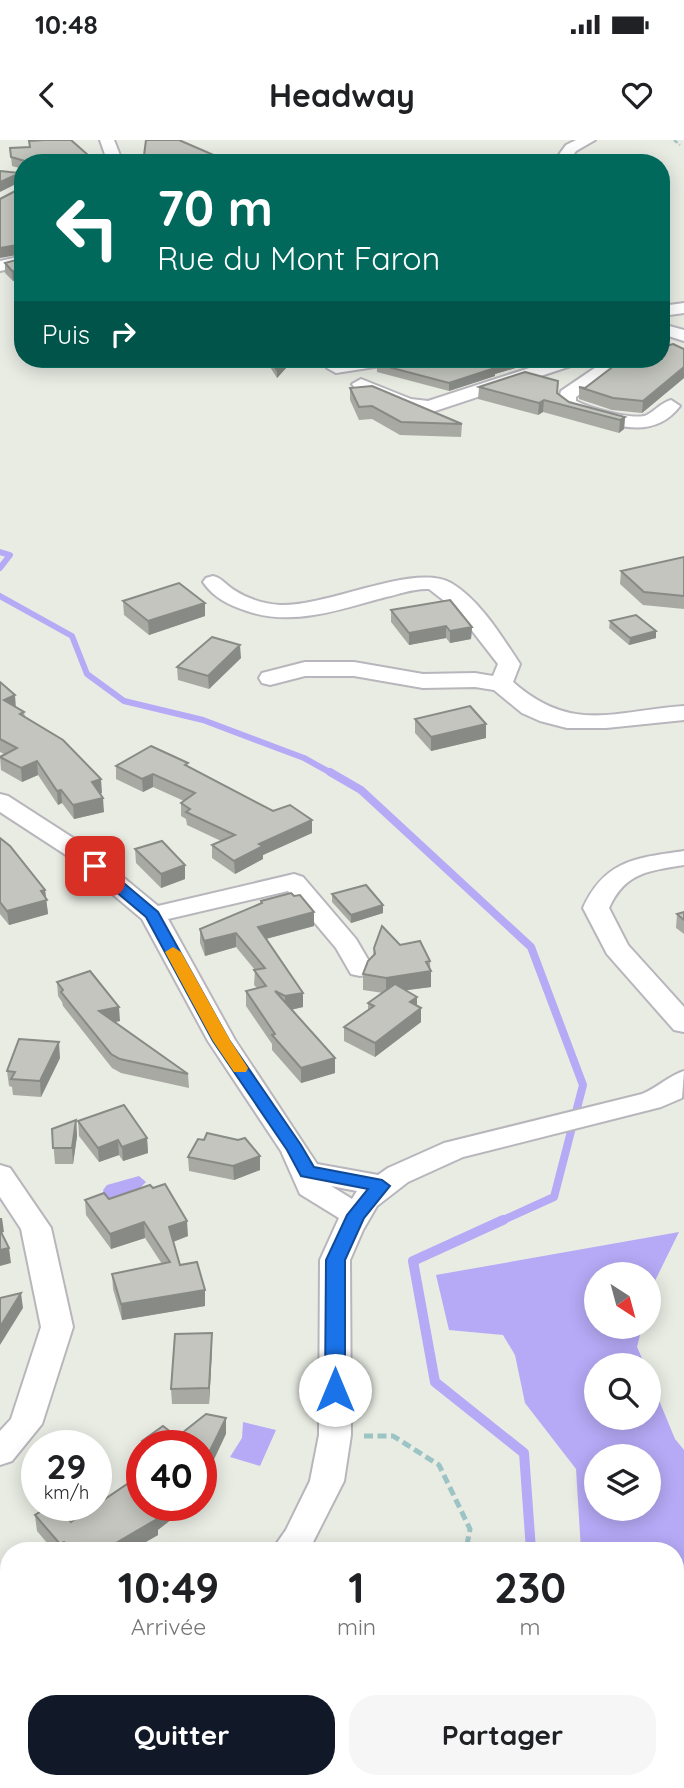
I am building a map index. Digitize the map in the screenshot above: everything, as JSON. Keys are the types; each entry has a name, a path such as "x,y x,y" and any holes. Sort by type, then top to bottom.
{"street":[{"path":"564,144 588,140"},
{"path":"360,384 407,404 429,407 547,368"},
{"path":"606,368 567,395 567,403 576,408 637,424 653,419 671,405"},
{"path":"214,582 222,593 255,608 276,613 302,611 414,584 433,583 451,591 509,664 501,684"},
{"path":"270,678 305,669 354,669 423,681 475,680 501,684 531,708 556,718 598,724 661,713 684,713"},
{"path":"0,801 75,850 153,915 222,1041 295,1149 307,1172 310,1187 356,1215"},
{"path":"684,858 644,865 620,873 603,889 596,908 616,948 684,1024"},
{"path":"153,915 294,882 347,945 360,968"},
{"path":"296,1542 327,1481 335,1435 335,1260 356,1215 382,1186 398,1175 454,1150 673,1093"},
{"path":"307,1172 382,1186"},
{"path":"0,1175 36,1228 57,1326 26,1424 0,1452"}],"path":[{"path":"674,140 680,145"},
{"path":"335,1435 393,1436 439,1465 470,1529 468,1542"}],"shaded area":[{"path":"139,1176 146,1182 139,1189 112,1199 104,1195 103,1190 107,1185"},
{"path":"679,1232 662,1267 662,1262 584,1262 584,1339 639,1339 637,1347 640,1353 584,1353 584,1430 661,1430 661,1405 675,1439 684,1450 684,1542 581,1542 576,1469 525,1403 515,1355 503,1335 449,1330 436,1275"},
{"path":"243,1422 276,1430 260,1466 230,1457 242,1438"}],"building":[{"path":"71,140 87,154 14,154 14,158 11,157 10,148 30,147 29,141"},
{"path":"146,140 179,140 211,154 144,154"},
{"path":"0,171 14,172 14,176 0,182"},
{"path":"14,192 14,246 0,248 0,199"},
{"path":"14,260 14,271 12,271 5,263"},
{"path":"670,345 684,349 684,367 643,401 613,398 579,387 585,388 611,368 670,368"},
{"path":"392,368 495,368 449,383"},
{"path":"525,372 558,381 557,393 569,402 625,417 620,420 544,400 539,403 479,387"},
{"path":"372,386 462,424 401,422 372,406 359,407 350,388"},
{"path":"684,557 684,596 644,592 621,571"},
{"path":"179,583 205,603 148,621 123,601"},
{"path":"450,600 472,627 450,631 446,626 409,633 391,610"},
{"path":"636,615 656,631 630,638 610,621"},
{"path":"212,637 240,645 208,676 177,667"},
{"path":"0,682 15,695 4,700 24,712 20,714 63,740 101,779 92,782 103,798 73,805 61,790 57,791 37,761 21,768 0,757 17,748 0,739"},
{"path":"470,706 486,724 431,737 415,719"},
{"path":"151,746 188,763 185,765 273,811 290,805 312,820 259,844 263,846 234,861 212,845 235,835 186,812 190,809 181,803 195,793 153,774 142,779 116,766"},
{"path":"0,838 10,846 45,890 41,891 47,900 7,911 0,902"},
{"path":"162,841 185,865 161,874 135,849"},
{"path":"366,885 383,905 351,915 332,894"},
{"path":"291,893 294,896 300,895 314,912 258,927 303,993 285,996 275,991 335,1058 301,1068 272,1035 275,1034 246,991 266,986 254,970 265,968 236,933 204,941 200,929 262,903 261,901"},
{"path":"382,926 400,945 420,941 430,961 426,962 431,971 386,978 363,974 368,961 375,954 374,948"},
{"path":"90,971 119,1007 99,1011 188,1074 120,1059 111,1054 61,992 63,990 57,982"},
{"path":"395,984 417,997 410,1002 421,1008 375,1043 344,1027 374,1006 368,1003"},
{"path":"19,1039 59,1042 40,1081 11,1079 15,1072 7,1071"},
{"path":"124,1105 147,1138 122,1147 118,1140 98,1148 78,1121"},
{"path":"76,1120 72,1148 53,1148 52,1129"},
{"path":"207,1133 238,1140 245,1138 260,1156 233,1166 188,1157 198,1139 204,1140"},
{"path":"165,1184 187,1221 169,1227 180,1265 197,1262 205,1290 121,1304 112,1274 170,1262 144,1222 110,1234 85,1200 104,1193 109,1199 150,1185 153,1188"},
{"path":"0,1230 9,1248 0,1250"},
{"path":"21,1293 0,1327 0,1298"},
{"path":"212,1333 209,1388 171,1389 175,1334"},
{"path":"206,1414 226,1418 217,1436 217,1430 186,1430"},
{"path":"126,1485 126,1521 154,1521 118,1542 58,1542 40,1521 112,1521 112,1494"}],"waterway":[{"path":"0,552 10,555 0,568"},
{"path":"0,596 72,636 87,674 124,701 203,720 304,758 333,774"},
{"path":"330,772 361,790 531,947 583,1085 554,1197 499,1222"},
{"path":"503,1220 413,1261 435,1382 524,1453 530,1542"}],"slow traffic":[{"path":"173,952 240,1068"}],"route":[{"path":"95,866 153,915 222,1041 295,1149 307,1172 382,1186 367,1199 356,1215 335,1260 335,1390"}]}
